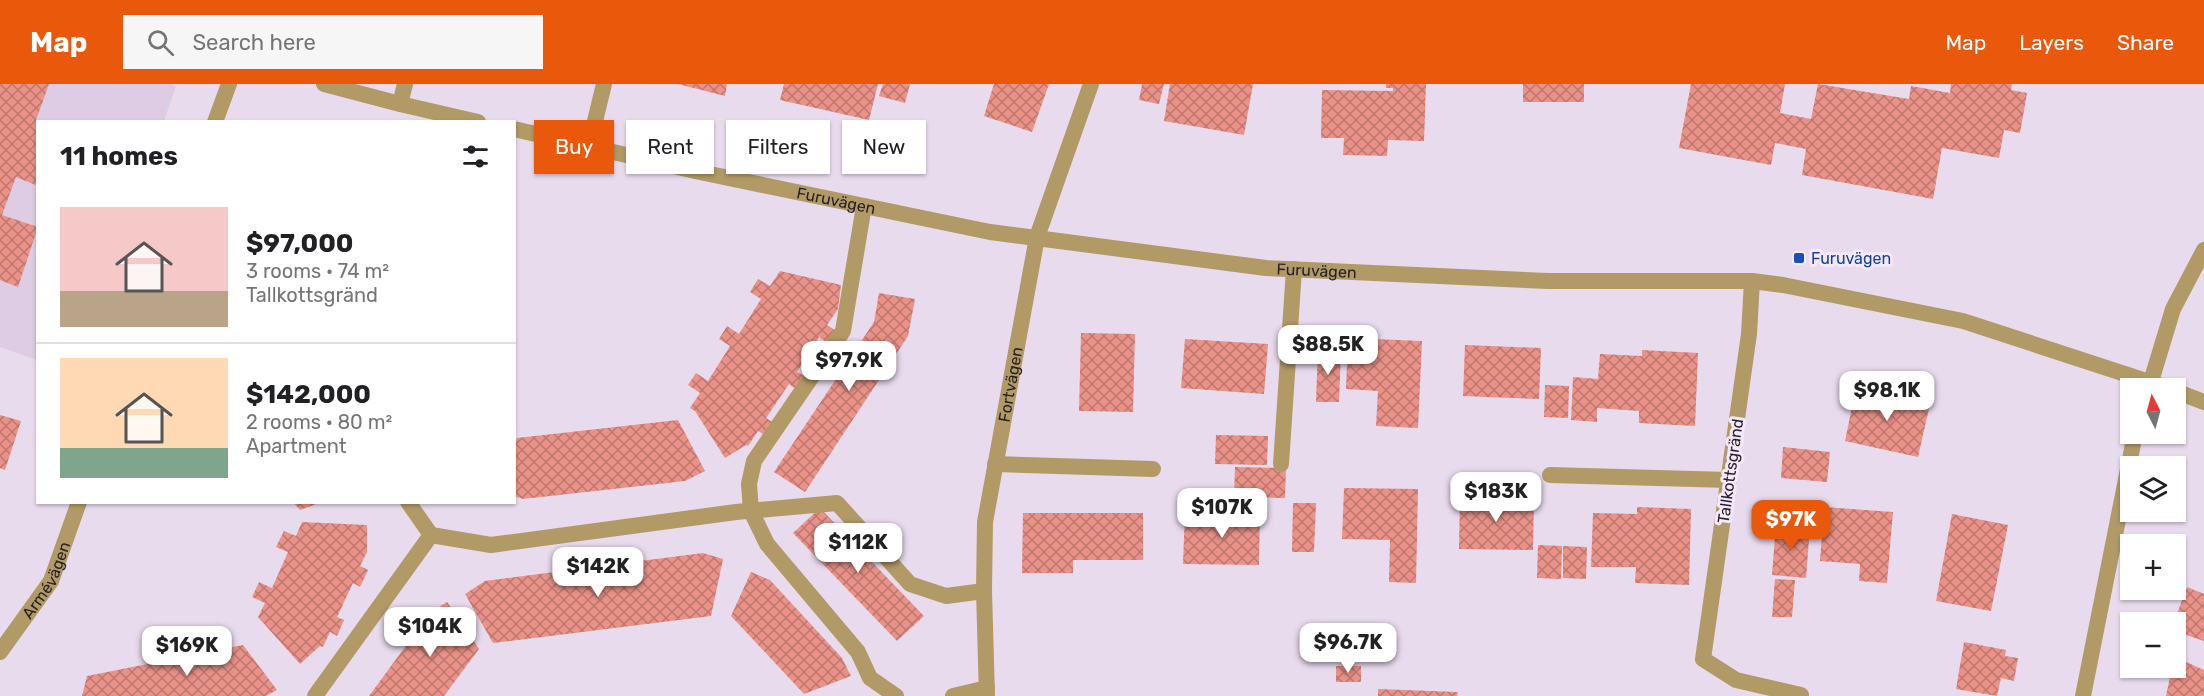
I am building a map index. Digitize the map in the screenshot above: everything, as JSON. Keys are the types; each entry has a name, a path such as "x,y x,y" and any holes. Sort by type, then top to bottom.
{"street":[{"path":"216,120 229,84"},
{"path":"324,84 469,120"},
{"path":"399,104 405,84"},
{"path":"595,120 604,84"},
{"name":"Fortvägen","path":"987,692 984,591 985,522 1037,237 1091,84"},
{"name":"Furuvägen","path":"516,129 534,134"},
{"name":"Furuvägen","path":"614,152 695,171 990,232 1266,268 1548,280 1752,281 1783,285 1964,321 2127,378"},
{"path":"864,206 843,331 754,461 748,484 751,511 767,544 858,652 870,678 896,696"},
{"path":"2152,378 2173,309 2204,250"},
{"path":"1281,464 1294,269"},
{"name":"Tallkottsgränd","path":"1752,281 1749,334 1703,659 1736,680 1801,694"},
{"path":"2186,395 2204,402"},
{"path":"2083,696 2132,444"},
{"path":"995,464 1153,469"},
{"path":"1550,475 1729,480"},
{"path":"409,504 431,535 491,544 751,511 837,503 910,584 946,596 984,591"},
{"name":"Armévägen","path":"0,652 51,581 78,504"},
{"path":"315,696 431,535"},
{"path":"953,696 987,692"}],"shaded area":[{"path":"0,84 172,84 176,86 164,120 36,120 36,360 0,347"}],"building":[{"path":"0,84 49,84 36,120 36,185 16,177 2,215 36,226 36,233 18,287 0,280"},
{"path":"678,84 727,84 725,96"},
{"path":"784,84 878,84 869,120 780,100"},
{"path":"883,84 910,84 905,103 879,96"},
{"path":"994,84 1049,84 1032,132 984,116"},
{"path":"1142,84 1164,84 1159,104 1139,100"},
{"path":"1170,84 1253,84 1244,135 1164,121"},
{"path":"1386,84 1426,84 1424,141 1388,140 1387,156 1343,155 1344,138 1321,138 1322,90 1393,91 1393,88 1386,88"},
{"path":"1523,84 1584,84 1584,102 1523,102"},
{"path":"1691,84 1785,84 1780,113 1811,119 1818,84 1909,99 1911,86 1950,93 1951,84 2012,84 2011,90 2027,93 2020,133 2004,130 1999,158 1942,148 1933,199 1802,175 1806,149 1775,143 1771,165 1679,148"},
{"path":"780,271 841,285 838,309 827,325 836,331 828,343 819,337 797,372 805,376 796,389 789,384 766,418 774,423 766,436 758,431 748,446 746,445 725,458 695,411 690,408 700,393 688,385 696,373 708,381 730,346 719,339 727,326 739,334 761,299 750,292 758,279 770,286"},
{"path":"879,293 915,299 908,336 805,492 774,472 874,322"},
{"path":"1081,333 1135,334 1133,412 1079,411"},
{"path":"1348,338 1422,341 1418,428 1376,426 1378,391 1346,389"},
{"path":"1185,339 1268,344 1264,394 1181,388"},
{"path":"1465,345 1541,348 1539,399 1463,396"},
{"path":"1318,349 1341,350 1339,402 1316,402"},
{"path":"1642,350 1698,353 1695,426 1639,423 1639,411 1597,408 1597,422 1571,420 1573,377 1598,379 1600,354 1642,356"},
{"path":"1545,385 1569,386 1568,418 1544,417"},
{"path":"1856,388 1930,404 1918,457 1845,441"},
{"path":"0,415 21,421 5,470 0,468"},
{"path":"678,420 705,471 685,481 523,499 516,497 517,438"},
{"path":"1216,435 1268,436 1267,465 1215,464"},
{"path":"1783,447 1830,452 1827,482 1781,478"},
{"path":"1235,467 1286,468 1285,498 1234,497"},
{"path":"1344,488 1418,489 1416,583 1389,582 1390,540 1342,539"},
{"path":"1460,496 1534,498 1533,550 1459,549"},
{"path":"1293,503 1316,503 1314,552 1292,552"},
{"path":"295,504 316,504 300,510"},
{"path":"1637,507 1691,509 1689,585 1635,583 1636,567 1591,567 1593,513 1637,514"},
{"path":"1824,507 1893,512 1887,583 1859,581 1860,564 1820,561"},
{"path":"820,508 924,616 897,641 793,533"},
{"path":"1185,512 1260,513 1259,565 1183,564"},
{"path":"1023,513 1143,513 1143,560 1073,560 1073,573 1022,573"},
{"path":"1952,514 2008,525 1991,611 1936,601"},
{"path":"302,522 367,525 367,552 360,566 368,570 360,587 353,583 337,617 344,620 337,636 330,632 323,647 320,646 300,664 258,617 265,603 252,597 259,582 272,588 288,552 276,547 284,531 296,536"},
{"path":"1776,524 1810,527 1806,578 1772,575"},
{"path":"1538,545 1562,546 1561,579 1537,578"},
{"path":"1563,546 1587,547 1586,579 1563,578"},
{"path":"703,553 723,559 711,616 493,643 465,594 485,581"},
{"path":"751,572 770,580 842,658 851,676 804,694 731,616"},
{"path":"1775,579 1795,580 1792,617 1772,617"},
{"path":"2187,587 2204,594 2204,641 2186,635 2186,612 2178,612 2182,600 2186,600"},
{"path":"447,602 479,649 444,696 369,696 430,613"},
{"path":"1964,642 2006,650 2005,656 2018,658 2014,681 2001,678 1997,696 1956,689"},
{"path":"243,645 277,690 266,696 82,696 87,676"},
{"path":"2186,662 2204,670 2204,696 2166,696 2170,678 2186,678"},
{"path":"1336,666 1361,666 1361,682 1336,682"},
{"path":"1378,689 1458,692 1457,696 1378,696"}],"place":[{"name":"Furuvägen","path":"1799,258"}]}
